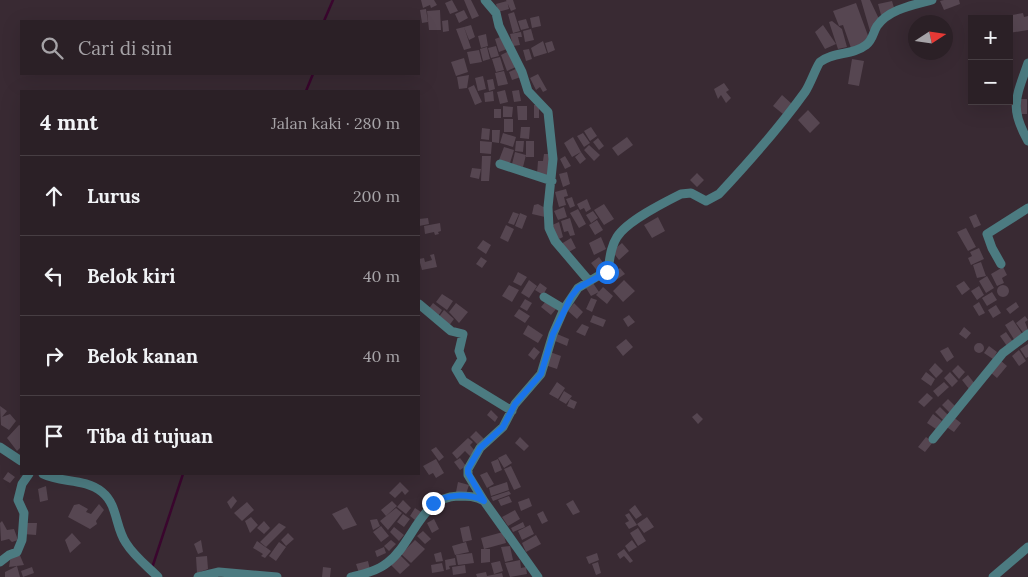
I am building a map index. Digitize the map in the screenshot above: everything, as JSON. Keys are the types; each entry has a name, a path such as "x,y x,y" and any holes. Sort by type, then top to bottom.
{"street":[{"path":"485,0 496,13 499,26 522,72 528,91 548,112 552,144 552,181 548,208 549,228 555,241 589,282"},
{"path":"538,577 484,501 468,475 468,469 480,448 503,427 520,397 541,374 553,334 564,309 578,288 608,270 609,256 618,236 637,220 681,194 691,193 706,201 719,194 805,92 820,62 835,54 848,54 864,47 868,44 877,26 883,20 905,8 932,0"},
{"path":"1028,63 1018,90 1016,108 1018,122 1028,141"},
{"path":"500,164 552,181"},
{"path":"1001,264 987,234 1028,208"},
{"path":"544,297 564,309"},
{"path":"420,305 451,331 463,334 463,343 459,350 462,359 456,370 463,381 512,411"},
{"path":"933,439 1003,353 1028,334"},
{"path":"0,447 20,461"},
{"path":"0,562 9,554 17,552 22,540 24,513 18,500 22,484 28,475"},
{"path":"45,475 55,479 88,484 102,492 112,505 126,544 156,575"},
{"path":"351,577 379,569 389,562 433,503 439,499 465,496 484,501"},
{"path":"993,577 1028,547"},
{"path":"198,577 219,572 278,577"}],"building":[{"path":"421,0 434,0 437,5 431,8 430,5 423,8"},
{"path":"452,0 458,11 450,14 445,3"},
{"path":"464,0 471,0 479,16 472,19"},
{"path":"506,0 513,0 516,9 511,11"},
{"path":"861,0 870,0 879,19 870,31"},
{"path":"959,0 960,4 944,10 940,1"},
{"path":"507,1 509,9 498,12 496,4"},
{"path":"892,1 895,11 881,15 878,4"},
{"path":"856,3 870,41 851,48 843,25 839,26 833,11"},
{"path":"426,9 428,22 422,23 420,10"},
{"path":"440,10 441,30 429,30 427,11"},
{"path":"464,10 468,18 459,23 455,14"},
{"path":"514,12 520,31 513,33 508,14"},
{"path":"1023,13 1024,17 1028,16 1028,30 1013,32 1012,15"},
{"path":"539,16 541,26 532,28 530,18"},
{"path":"526,19 529,28 521,30 518,21"},
{"path":"448,20 449,31 443,32 442,21"},
{"path":"832,21 842,29 847,47 838,49 829,22"},
{"path":"471,25 475,37 469,40 464,27"},
{"path":"823,25 836,44 825,49 815,32"},
{"path":"464,27 471,48 464,50 456,29"},
{"path":"531,29 534,40 525,42 523,31"},
{"path":"521,32 522,37 518,37 520,45 513,46 510,34"},
{"path":"486,34 488,46 481,48 478,36"},
{"path":"503,36 507,49 499,52 495,39"},
{"path":"543,41 547,53 534,57 531,48"},
{"path":"552,41 555,50 548,53 545,43"},
{"path":"496,46 499,56 491,58 488,48"},
{"path":"487,47 490,59 483,61 480,49"},
{"path":"529,49 532,59 526,61 523,50"},
{"path":"479,50 482,62 470,64 467,52"},
{"path":"509,51 516,67 507,71 501,55"},
{"path":"500,57 504,70 496,72 492,59"},
{"path":"464,58 468,72 456,76 451,62"},
{"path":"852,59 864,61 859,86 848,84"},
{"path":"518,68 521,77 512,80 509,72"},
{"path":"504,71 508,84 498,86 495,73"},
{"path":"538,74 547,90 543,92 540,87 536,90 530,78"},
{"path":"469,75 467,88 459,89 457,77"},
{"path":"483,76 486,89 478,91 475,78"},
{"path":"493,79 495,89 489,91 487,80"},
{"path":"724,83 729,90 726,92 731,98 726,103 721,95 718,99 714,89"},
{"path":"474,85 482,102 475,105 468,88"},
{"path":"505,90 508,102 500,104 497,92"},
{"path":"519,90 521,101 514,102 512,91"},
{"path":"493,91 494,101 485,102 484,93"},
{"path":"782,95 792,104 783,114 773,106"},
{"path":"1020,99 1027,99 1027,114 1020,114"},
{"path":"534,105 539,105 539,118 534,118"},
{"path":"503,106 513,107 512,117 503,117"},
{"path":"517,106 527,106 527,120 518,120"},
{"path":"494,109 501,109 501,118 494,118"},
{"path":"808,110 820,123 810,133 798,120"},
{"path":"504,119 513,119 513,132 504,132"},
{"path":"521,127 530,127 529,139 520,138"},
{"path":"591,127 597,136 590,141 584,131"},
{"path":"482,128 490,129 489,140 481,139"},
{"path":"492,130 500,130 499,143 492,142"},
{"path":"503,133 516,137 513,147 500,143"},
{"path":"583,133 590,143 584,147 577,136"},
{"path":"573,137 581,152 572,157 564,143"},
{"path":"627,137 633,145 618,156 612,148"},
{"path":"598,138 604,146 599,150 593,142"},
{"path":"480,141 492,142 491,154 480,153"},
{"path":"516,141 524,141 523,152 515,151"},
{"path":"526,141 534,141 534,157 526,157"},
{"path":"589,145 600,155 594,161 584,150"},
{"path":"504,147 514,150 510,163 499,160"},
{"path":"515,152 526,155 523,167 512,164"},
{"path":"581,152 586,159 580,164 575,157"},
{"path":"544,154 551,154 549,175 537,174 538,161 543,161"},
{"path":"482,156 491,156 489,181 481,181"},
{"path":"565,156 571,166 565,169 560,159"},
{"path":"472,168 481,169 479,179 470,177"},
{"path":"567,172 570,184 563,187 559,174"},
{"path":"697,173 704,180 697,187 690,180"},
{"path":"566,189 568,196 564,197 566,205 559,207 555,192"},
{"path":"572,197 575,206 570,208 566,199"},
{"path":"587,199 591,209 586,212 584,208 580,210 577,204"},
{"path":"538,204 547,209 545,217 532,214 534,205"},
{"path":"604,204 614,219 604,225 594,210"},
{"path":"564,207 567,217 558,220 554,211"},
{"path":"578,209 586,224 579,228 570,213"},
{"path":"593,211 598,218 591,223 586,215"},
{"path":"513,212 519,214 514,225 508,223"},
{"path":"520,213 527,216 522,229 515,226"},
{"path":"976,214 981,225 974,228 969,217"},
{"path":"658,217 665,231 652,238 644,225"},
{"path":"428,218 429,224 420,226 420,219"},
{"path":"570,218 575,235 570,236 568,231 564,232 561,221"},
{"path":"597,220 603,230 595,235 589,225"},
{"path":"559,222 563,237 557,240 550,226"},
{"path":"440,223 441,231 438,232 439,234 435,235 434,232 425,234 424,226"},
{"path":"506,225 514,229 508,242 500,238"},
{"path":"966,228 976,247 968,251 957,232"},
{"path":"601,237 606,249 594,255 589,243"},
{"path":"571,238 576,248 567,253 561,244"},
{"path":"483,240 491,245 486,254 477,248"},
{"path":"622,243 629,251 619,260 612,251"},
{"path":"979,248 984,259 971,265 968,258 972,256 970,252"},
{"path":"434,254 437,267 422,270 420,259 424,258 425,262 432,260 430,255"},
{"path":"481,257 487,261 482,268 476,264"},
{"path":"599,257 606,267 599,273 591,263"},
{"path":"981,262 986,276 977,278 973,265"},
{"path":"1003,267 1007,275 1002,278 1004,283 997,286 991,274"},
{"path":"620,268 625,274 616,280 612,274"},
{"path":"518,272 527,277 521,286 513,282"},
{"path":"987,276 994,288 986,293 979,281"},
{"path":"529,280 537,286 529,298 521,293"},
{"path":"624,280 635,291 623,302 613,291"},
{"path":"964,281 970,289 962,295 956,286"},
{"path":"540,283 547,288 543,295 535,290"},
{"path":"593,283 599,292 591,296 586,288"},
{"path":"509,285 519,290 512,302 502,296"},
{"path":"1003,285 1009,291 1003,297 997,291"},
{"path":"979,286 984,295 977,300 971,291"},
{"path":"603,287 613,296 607,304 596,295"},
{"path":"992,292 997,300 987,306 982,298"},
{"path":"442,294 453,301 447,310 436,302"},
{"path":"591,298 597,300 592,312 586,309"},
{"path":"525,299 532,303 527,311 520,307"},
{"path":"546,301 556,309 551,315 541,307"},
{"path":"979,302 985,313 979,316 973,306"},
{"path":"1016,302 1019,307 1010,314 1006,309"},
{"path":"433,303 442,310 437,318 427,311"},
{"path":"456,303 468,312 459,323 449,312"},
{"path":"574,303 583,312 577,319 568,311"},
{"path":"996,305 1001,313 993,318 988,310"},
{"path":"519,309 530,316 525,323 514,316"},
{"path":"444,310 454,319 448,327 438,318"},
{"path":"593,315 606,320 603,327 590,322"},
{"path":"629,315 635,322 628,327 623,319"},
{"path":"1025,316 1028,320 1025,322 1028,330 1024,334 1016,323"},
{"path":"1013,320 1023,335 1015,341 1005,325"},
{"path":"582,324 589,327 585,336 576,332"},
{"path":"528,325 543,335 538,343 523,334"},
{"path":"964,327 971,333 966,339 959,334"},
{"path":"1006,332 1013,342 1007,346 1000,336"},
{"path":"557,334 569,339 567,346 555,341"},
{"path":"626,339 633,347 623,356 616,347"},
{"path":"977,343 981,343 984,348 983,352 977,353 974,350 974,346"},
{"path":"1028,344 1028,357 1026,358 1020,349"},
{"path":"989,346 997,352 993,359 984,353"},
{"path":"534,347 540,352 534,360 528,355"},
{"path":"948,347 954,357 947,362 940,351"},
{"path":"1019,350 1026,361 1019,366 1012,356"},
{"path":"550,352 561,356 557,369 545,365"},
{"path":"1000,360 1007,366 997,378 990,372"},
{"path":"935,363 943,371 936,378 929,370"},
{"path":"958,365 965,372 959,379 952,371"},
{"path":"926,372 935,379 931,386 921,379"},
{"path":"950,372 958,381 952,387 944,378"},
{"path":"968,375 975,384 969,389 962,380"},
{"path":"557,382 565,388 558,399 549,394"},
{"path":"944,382 949,387 938,397 933,391"},
{"path":"564,391 572,396 566,404 559,400"},
{"path":"927,393 933,398 924,407 918,402"},
{"path":"570,399 577,402 574,409 567,406"},
{"path":"948,399 956,407 950,413 942,405"},
{"path":"0,406 7,411 2,417 10,414 16,421 9,430 1,425"},
{"path":"940,407 948,415 943,420 935,412"},
{"path":"491,410 498,417 495,422 487,415"},
{"path":"697,413 703,419 698,424 692,417"},
{"path":"933,414 942,421 936,429 927,423"},
{"path":"952,416 961,423 954,432 945,426"},
{"path":"20,426 20,448 17,451 7,438"},
{"path":"476,431 484,439 478,445 470,437"},
{"path":"520,437 529,446 524,451 515,443"},
{"path":"926,437 933,442 925,452 918,447"},
{"path":"468,438 473,442 470,445 475,451 470,456 465,451 457,459 452,453"},
{"path":"436,447 444,457 439,461 431,450"},
{"path":"506,454 512,463 504,468 498,458"},
{"path":"460,458 466,466 460,470 454,462"},
{"path":"436,459 444,473 436,478 433,473 429,475 423,466"},
{"path":"498,459 502,470 495,473 491,462"},
{"path":"511,466 521,487 514,490 504,469"},
{"path":"8,472 15,477 10,483 3,479"},
{"path":"487,472 494,484 487,488 480,475"},
{"path":"400,482 409,491 405,495 402,491 395,498 389,493"},
{"path":"458,482 469,485 466,494 456,492"},
{"path":"507,482 509,490 491,496 489,488"},
{"path":"46,486 48,500 40,502 38,489"},
{"path":"509,491 511,494 493,501 491,497"},
{"path":"233,496 237,501 231,509 227,502"},
{"path":"509,496 512,502 501,506 498,500"},
{"path":"529,498 532,506 521,511 518,502"},
{"path":"403,500 411,508 406,514 397,507"},
{"path":"573,500 580,512 573,515 566,504"},
{"path":"392,501 397,506 386,516 381,510"},
{"path":"247,502 254,510 242,521 234,513"},
{"path":"79,504 88,509 86,512 91,514 99,504 104,510 96,521 97,524 90,529 68,517 74,505"},
{"path":"635,505 642,515 636,519 629,510"},
{"path":"347,507 357,525 343,530 332,514"},
{"path":"396,508 402,513 388,530 380,521"},
{"path":"415,508 421,512 415,520 410,516"},
{"path":"515,510 520,519 508,526 502,517"},
{"path":"543,511 548,521 542,524 537,514"},
{"path":"629,513 637,525 629,529 625,523 629,521 625,515"},
{"path":"403,514 410,519 404,527 397,522"},
{"path":"251,517 258,525 250,533 245,521"},
{"path":"647,517 654,527 644,533 637,524"},
{"path":"377,519 380,526 373,530 370,520"},
{"path":"434,519 439,529 432,533 427,523"},
{"path":"2,521 7,530 14,529 18,540 12,542 9,539 1,541 0,523"},
{"path":"264,521 270,528 264,534 257,528"},
{"path":"523,522 525,527 513,532 511,528"},
{"path":"24,523 37,523 36,535 23,534"},
{"path":"279,523 286,527 266,547 260,542"},
{"path":"530,525 534,534 522,540 518,531"},
{"path":"381,526 389,536 381,542 373,532"},
{"path":"469,526 472,540 463,542 460,528"},
{"path":"394,527 404,535 399,541 390,532"},
{"path":"638,528 646,541 638,546 630,533"},
{"path":"423,531 431,539 425,544 417,536"},
{"path":"503,532 506,543 484,549 481,538"},
{"path":"72,533 81,543 70,553 65,540"},
{"path":"288,533 294,539 286,546 281,540"},
{"path":"536,535 541,544 526,552 522,543"},
{"path":"201,540 203,552 198,554 194,544"},
{"path":"391,540 396,544 389,551 384,546"},
{"path":"415,540 425,549 411,563 401,554"},
{"path":"632,540 637,547 629,552 625,546"},
{"path":"257,541 271,551 265,558 261,556 263,554 253,548"},
{"path":"279,542 286,547 276,561 269,556"},
{"path":"466,542 469,552 455,555 452,546"},
{"path":"510,546 513,560 505,562 501,547"},
{"path":"384,547 386,553 377,557 375,551"},
{"path":"481,549 490,549 490,562 481,563"},
{"path":"624,549 633,561 630,563 624,556 620,559 617,554"},
{"path":"441,552 443,561 436,562 434,554"},
{"path":"19,553 24,565 9,567 11,554"},
{"path":"472,553 474,563 458,565 456,555"},
{"path":"597,553 599,560 589,564 586,557"},
{"path":"400,555 410,565 400,574 391,565"},
{"path":"207,556 208,569 197,573 196,557"},
{"path":"455,558 456,565 449,566 450,569 446,570 445,560"},
{"path":"520,560 521,568 526,567 527,574 510,577 505,563"},
{"path":"368,561 370,570 359,573 356,564"},
{"path":"500,561 503,571 494,574 491,563"},
{"path":"598,562 601,573 596,575 592,564"},
{"path":"442,563 444,571 432,573 431,565"},
{"path":"465,565 466,573 453,575 452,567"},
{"path":"17,566 20,577 5,577 5,572"},
{"path":"32,567 34,573 23,577 21,571"},
{"path":"323,567 331,568 330,577 322,577"},
{"path":"486,572 487,576 502,573 503,577 477,577 476,574"}],"waterway":[{"path":"324,20 333,0"},
{"path":"306,90 313,75"},
{"path":"152,568 183,475"}],"route":[{"path":"433,503 439,499 455,496 474,497 484,501 468,473 474,456 485,443 499,432 520,397 538,379 543,369 553,334 571,297 578,288 607,272"}]}
